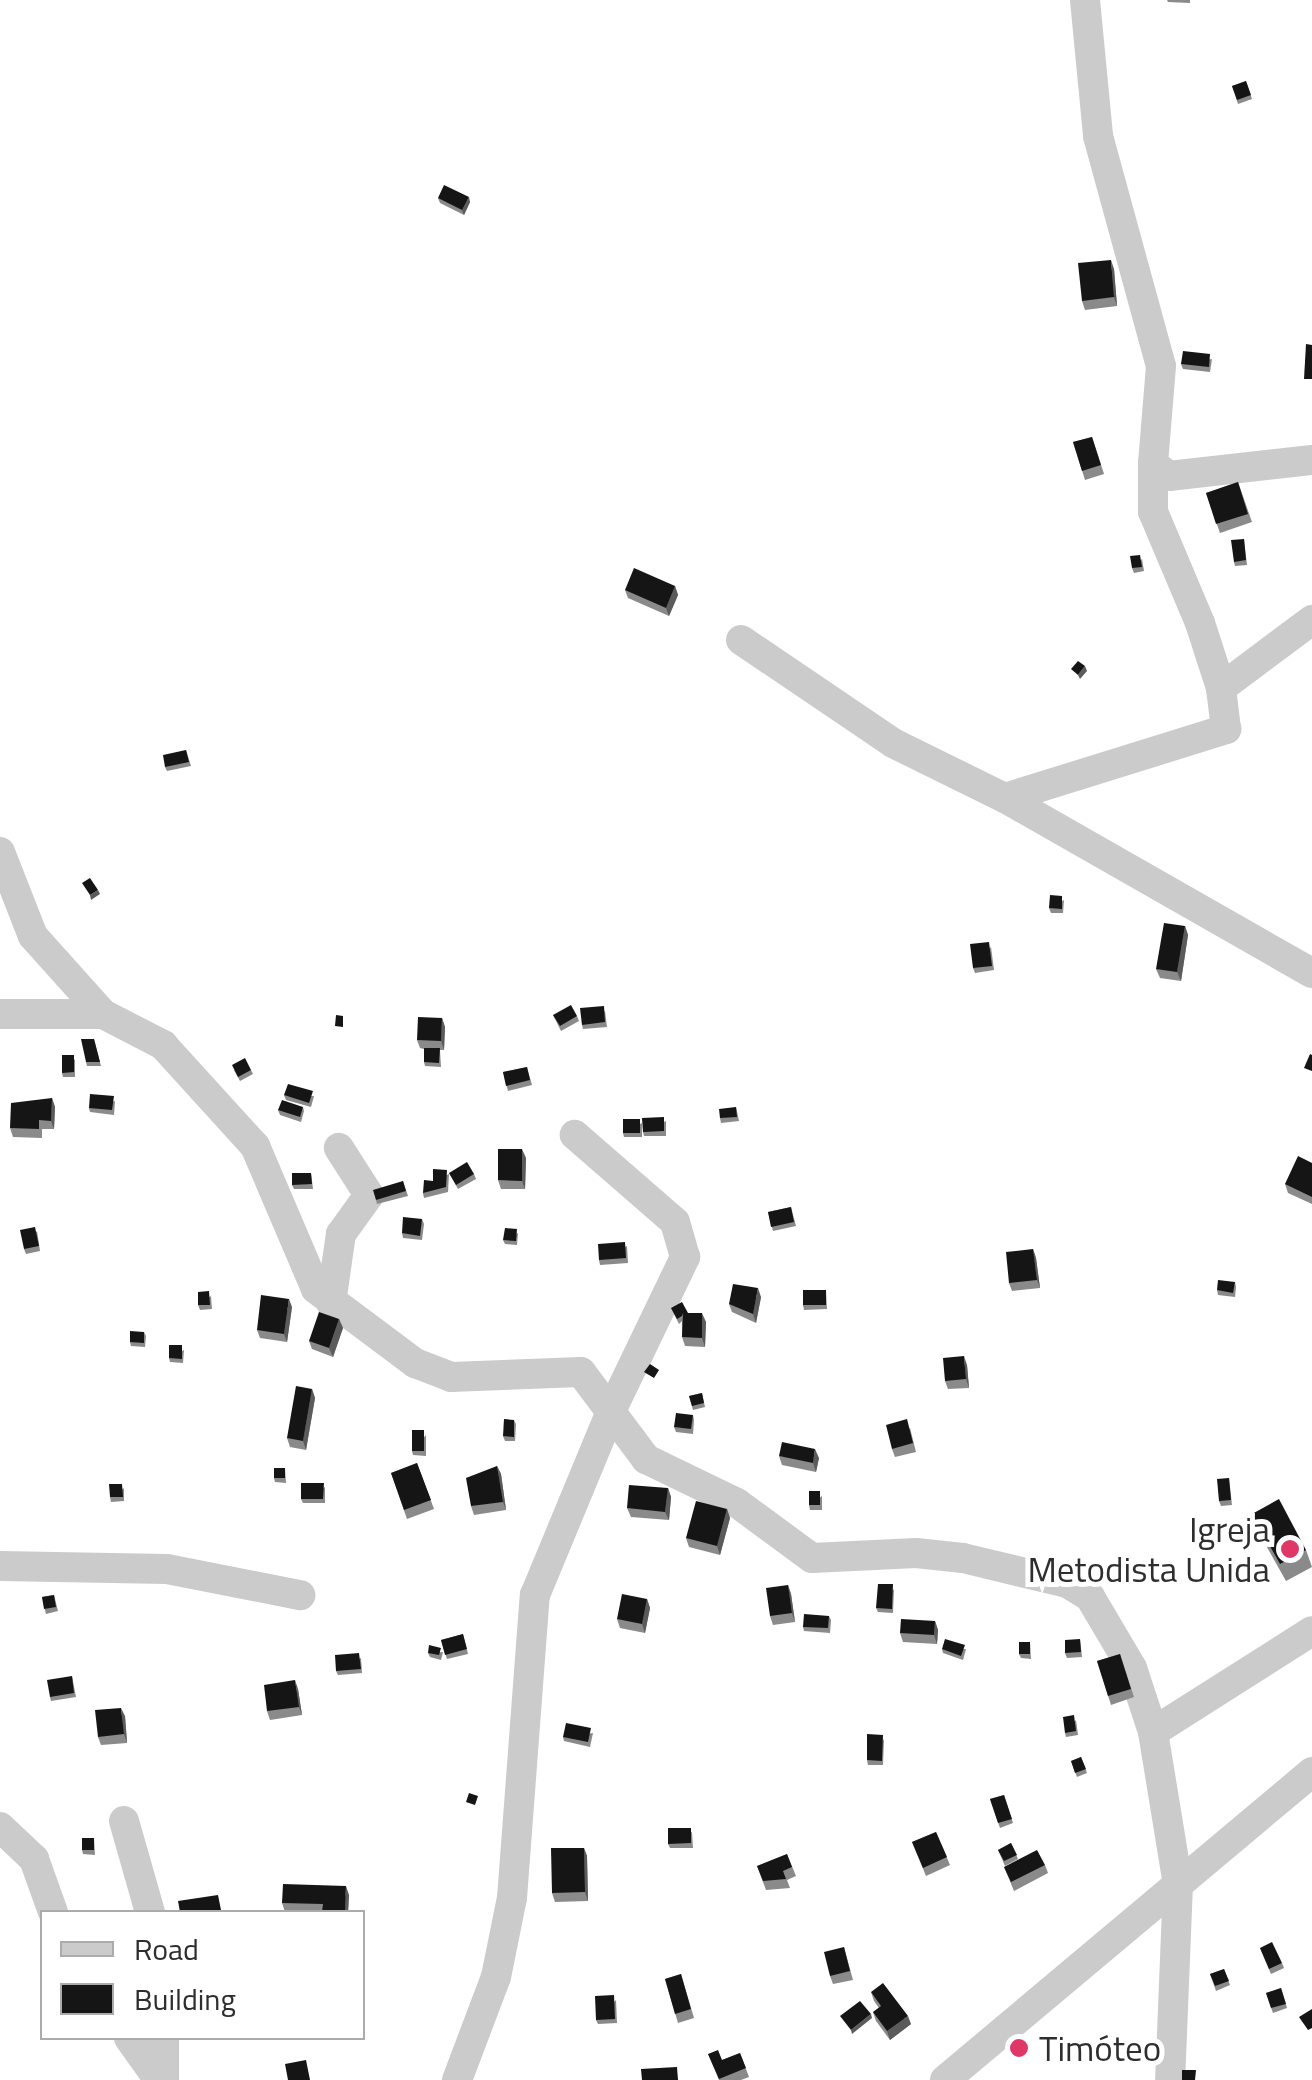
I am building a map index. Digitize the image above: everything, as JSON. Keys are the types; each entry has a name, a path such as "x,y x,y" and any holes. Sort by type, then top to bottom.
{"street":[{"path":"1005,798 1221,732 1227,721 1221,688 1180,565 1152,512 1161,366 1098,136 1085,0"},
{"path":"1153,464 1169,476 1312,460"},
{"path":"1221,688 1312,620"},
{"path":"741,640 894,743 1005,798 1312,973"},
{"path":"0,852 33,936 103,1014 163,1045 239,1126 258,1153 304,1270 331,1303 392,1350 434,1372 466,1377 569,1368 589,1377 612,1409 631,1446 646,1459 736,1503 812,1558 947,1556 1080,1589 1108,1619 1153,1732 1178,1884 1170,2080"},
{"path":"0,1014 103,1014"},
{"path":"457,2080 496,1977 512,1898 535,1596 612,1409 686,1245 662,1208 575,1135"},
{"path":"331,1303 341,1234 370,1194 340,1148"},
{"path":"0,1566 167,1568 300,1595"},
{"path":"1153,1732 1312,1630"},
{"path":"944,2080 1312,1772"},
{"path":"124,1820 149,1910"},
{"path":"0,1827 34,1859 52,1910"},
{"path":"131,2040 162,2080"},
{"path":"162,2080 164,2040"}],"building":[{"path":"1246,81 1251,95 1237,100 1232,86"},
{"path":"444,185 469,197 462,210 438,198"},
{"path":"1111,260 1114,297 1082,301 1078,263"},
{"path":"1306,344 1312,345 1312,379 1304,379"},
{"path":"1183,351 1210,354 1209,367 1181,364"},
{"path":"1092,437 1101,465 1082,471 1073,442"},
{"path":"1238,482 1248,514 1216,524 1206,493"},
{"path":"1244,539 1246,560 1234,562 1231,540"},
{"path":"1140,555 1142,567 1132,568 1130,556"},
{"path":"634,568 675,586 666,608 625,590"},
{"path":"1078,661 1085,666 1078,675 1071,669"},
{"path":"186,750 189,762 165,767 163,755"},
{"path":"90,878 98,890 90,895 82,883"},
{"path":"1050,895 1062,896 1062,909 1049,908"},
{"path":"1164,923 1185,926 1177,972 1156,969"},
{"path":"989,942 992,966 973,968 970,944"},
{"path":"571,1005 577,1016 560,1026 553,1015"},
{"path":"604,1006 605,1022 582,1025 580,1008"},
{"path":"336,1015 343,1016 343,1027 335,1026"},
{"path":"418,1017 442,1018 441,1041 417,1040"},
{"path":"81,1039 94,1039 100,1062 86,1062"},
{"path":"424,1048 440,1048 439,1063 424,1062"},
{"path":"62,1055 74,1055 74,1072 62,1073"},
{"path":"1312,1055 1312,1071 1304,1068"},
{"path":"245,1058 251,1070 238,1077 232,1065"},
{"path":"527,1067 530,1080 506,1086 503,1072"},
{"path":"288,1084 313,1091 309,1103 284,1095"},
{"path":"90,1094 114,1096 112,1110 89,1108"},
{"path":"52,1098 51,1121 39,1120 39,1129 10,1128 11,1103"},
{"path":"282,1100 303,1107 300,1117 278,1110"},
{"path":"736,1107 737,1117 720,1118 719,1109"},
{"path":"664,1117 664,1131 643,1132 642,1118"},
{"path":"623,1119 640,1119 640,1133 623,1133"},
{"path":"498,1149 522,1149 522,1181 498,1180"},
{"path":"1298,1156 1312,1163 1312,1197 1285,1184"},
{"path":"467,1162 474,1174 456,1185 449,1173"},
{"path":"433,1169 447,1170 446,1187 423,1193 424,1180 433,1181"},
{"path":"292,1173 311,1173 312,1184 292,1185"},
{"path":"403,1181 406,1191 376,1200 373,1190"},
{"path":"791,1207 794,1222 771,1227 768,1212"},
{"path":"403,1217 422,1219 420,1236 402,1233"},
{"path":"35,1227 39,1246 24,1249 20,1230"},
{"path":"505,1228 517,1229 516,1241 503,1240"},
{"path":"625,1242 626,1258 599,1260 598,1244"},
{"path":"1033,1249 1037,1280 1009,1283 1006,1252"},
{"path":"1218,1280 1235,1282 1233,1293 1217,1290"},
{"path":"733,1284 758,1288 753,1314 729,1304"},
{"path":"803,1290 826,1290 826,1305 803,1305"},
{"path":"209,1291 210,1305 198,1305 198,1292"},
{"path":"261,1295 289,1299 284,1334 257,1330"},
{"path":"682,1302 688,1313 677,1319 671,1308"},
{"path":"319,1312 339,1319 329,1348 309,1341"},
{"path":"683,1313 702,1313 702,1338 682,1337"},
{"path":"130,1331 144,1332 144,1343 130,1342"},
{"path":"169,1345 182,1345 182,1359 169,1358"},
{"path":"964,1356 966,1379 945,1381 943,1358"},
{"path":"650,1364 659,1370 654,1378 644,1372"},
{"path":"296,1386 312,1389 303,1441 287,1438"},
{"path":"702,1393 704,1403 692,1406 689,1396"},
{"path":"676,1413 693,1415 691,1429 674,1427"},
{"path":"504,1419 514,1420 514,1437 503,1436"},
{"path":"907,1419 913,1443 892,1449 886,1425"},
{"path":"412,1430 424,1430 424,1451 412,1451"},
{"path":"782,1442 815,1449 813,1463 779,1456"},
{"path":"417,1463 431,1500 404,1510 391,1473"},
{"path":"497,1466 503,1502 471,1506 466,1478"},
{"path":"274,1468 285,1468 285,1478 274,1478"},
{"path":"1229,1478 1231,1500 1219,1501 1217,1479"},
{"path":"301,1483 324,1483 323,1499 301,1499"},
{"path":"109,1484 122,1484 123,1497 110,1497"},
{"path":"629,1485 668,1488 665,1512 627,1508"},
{"path":"809,1491 820,1491 820,1505 809,1505"},
{"path":"1279,1499 1306,1550 1280,1564 1252,1514"},
{"path":"696,1501 727,1509 717,1546 686,1538"},
{"path":"878,1584 893,1584 892,1609 876,1608"},
{"path":"788,1585 792,1613 770,1616 766,1588"},
{"path":"622,1594 647,1599 642,1624 617,1619"},
{"path":"54,1595 56,1607 44,1609 42,1597"},
{"path":"804,1614 829,1616 828,1628 803,1627"},
{"path":"901,1619 935,1621 934,1635 900,1633"},
{"path":"463,1634 467,1649 445,1655 441,1640"},
{"path":"945,1639 965,1645 961,1656 942,1649"},
{"path":"1080,1639 1081,1652 1065,1653 1065,1640"},
{"path":"1019,1642 1030,1642 1030,1654 1019,1654"},
{"path":"429,1645 441,1648 439,1655 428,1653"},
{"path":"359,1653 361,1669 336,1671 335,1655"},
{"path":"1120,1654 1131,1689 1108,1696 1097,1661"},
{"path":"72,1676 74,1693 50,1697 47,1680"},
{"path":"295,1680 299,1707 267,1711 264,1685"},
{"path":"121,1708 124,1734 98,1737 95,1710"},
{"path":"1074,1715 1076,1731 1065,1733 1063,1717"},
{"path":"566,1723 591,1728 588,1742 563,1737"},
{"path":"867,1734 883,1735 882,1761 867,1760"},
{"path":"1081,1757 1086,1769 1075,1773 1071,1761"},
{"path":"469,1793 478,1796 475,1805 466,1802"},
{"path":"1004,1795 1012,1819 998,1823 990,1799"},
{"path":"668,1828 691,1828 691,1843 668,1844"},
{"path":"936,1832 947,1857 923,1868 912,1842"},
{"path":"82,1838 94,1838 94,1850 82,1850"},
{"path":"1011,1843 1017,1855 1004,1861 998,1850"},
{"path":"551,1848 584,1848 585,1892 552,1893"},
{"path":"1037,1850 1045,1865 1011,1882 1004,1867"},
{"path":"787,1854 792,1867 783,1871 786,1879 763,1881 757,1866"},
{"path":"283,1884 346,1886 345,1910 322,1910 323,1904 282,1903"},
{"path":"218,1895 221,1910 180,1910 178,1901"},
{"path":"1272,1942 1282,1963 1269,1969 1260,1948"},
{"path":"844,1947 850,1971 830,1976 824,1952"},
{"path":"1224,1969 1229,1981 1215,1986 1210,1974"},
{"path":"681,1974 691,2009 675,2014 665,1979"},
{"path":"883,1983 908,2016 887,2031 873,2012 881,2006 871,1992"},
{"path":"1281,1988 1286,2004 1271,2008 1266,1993"},
{"path":"614,1995 615,2019 596,2020 595,1996"},
{"path":"860,2001 871,2014 851,2030 840,2016"},
{"path":"1312,2009 1312,2028 1308,2030 1299,2017"},
{"path":"718,2050 722,2060 740,2053 746,2068 719,2079 708,2054"},
{"path":"306,2060 310,2080 288,2080 285,2064"},
{"path":"677,2067 678,2080 642,2080 641,2069"},
{"path":"1182,2070 1196,2070 1195,2080 1182,2080"}],"place":[{"name":"Igreja Metodista Unida","path":"1290,1549"},
{"name":"Timóteo","path":"1019,2048"}]}
